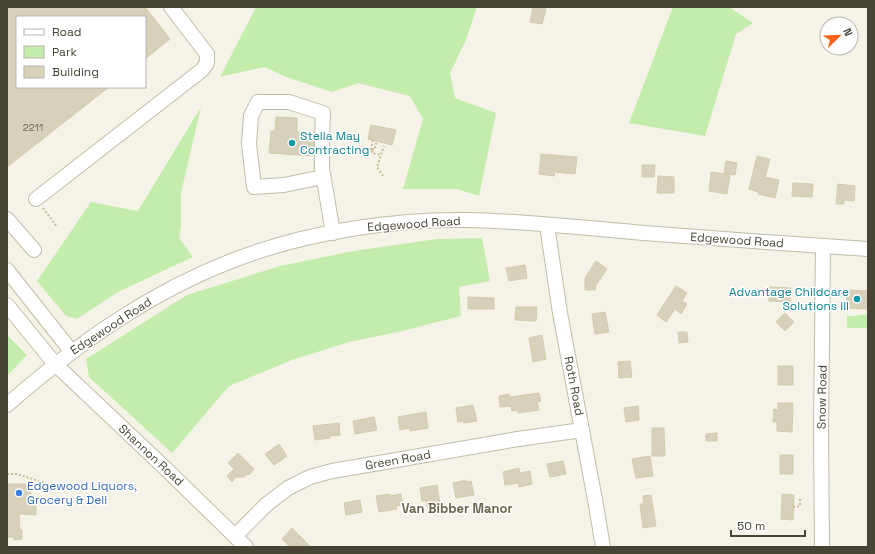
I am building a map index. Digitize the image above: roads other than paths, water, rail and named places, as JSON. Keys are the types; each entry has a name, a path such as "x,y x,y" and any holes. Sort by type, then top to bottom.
{"street":[{"path":"36,199 202,70 207,63 207,54 171,7"},
{"path":"323,177 284,185 254,188 249,144 251,116 258,102 289,102 323,113 323,177 333,233"},
{"path":"7,219 34,250"},
{"name":"Edgewood Road","path":"7,405 71,351 158,295 244,256 276,246 333,233 387,224 421,221 466,220 868,249"},
{"name":"Roth Road","path":"547,225 560,313 603,547"},
{"name":"Snow Road","path":"822,547 821,432 823,246"},
{"path":"7,270 71,351"},
{"name":"Shannon Road","path":"7,305 55,364 246,547"},
{"name":"Green Road","path":"235,536 267,504 288,488 310,477 332,471 582,430"}],"place":[{"name":"Stella May Contracting","path":"292,143"},
{"name":"Advantage Childcare Solutions III","path":"857,299"},
{"name":"Edgewood Liquors, Grocery & Deli","path":"19,493"}],"district":[{"name":"Van Bibber Manor","path":"457,508"}]}
